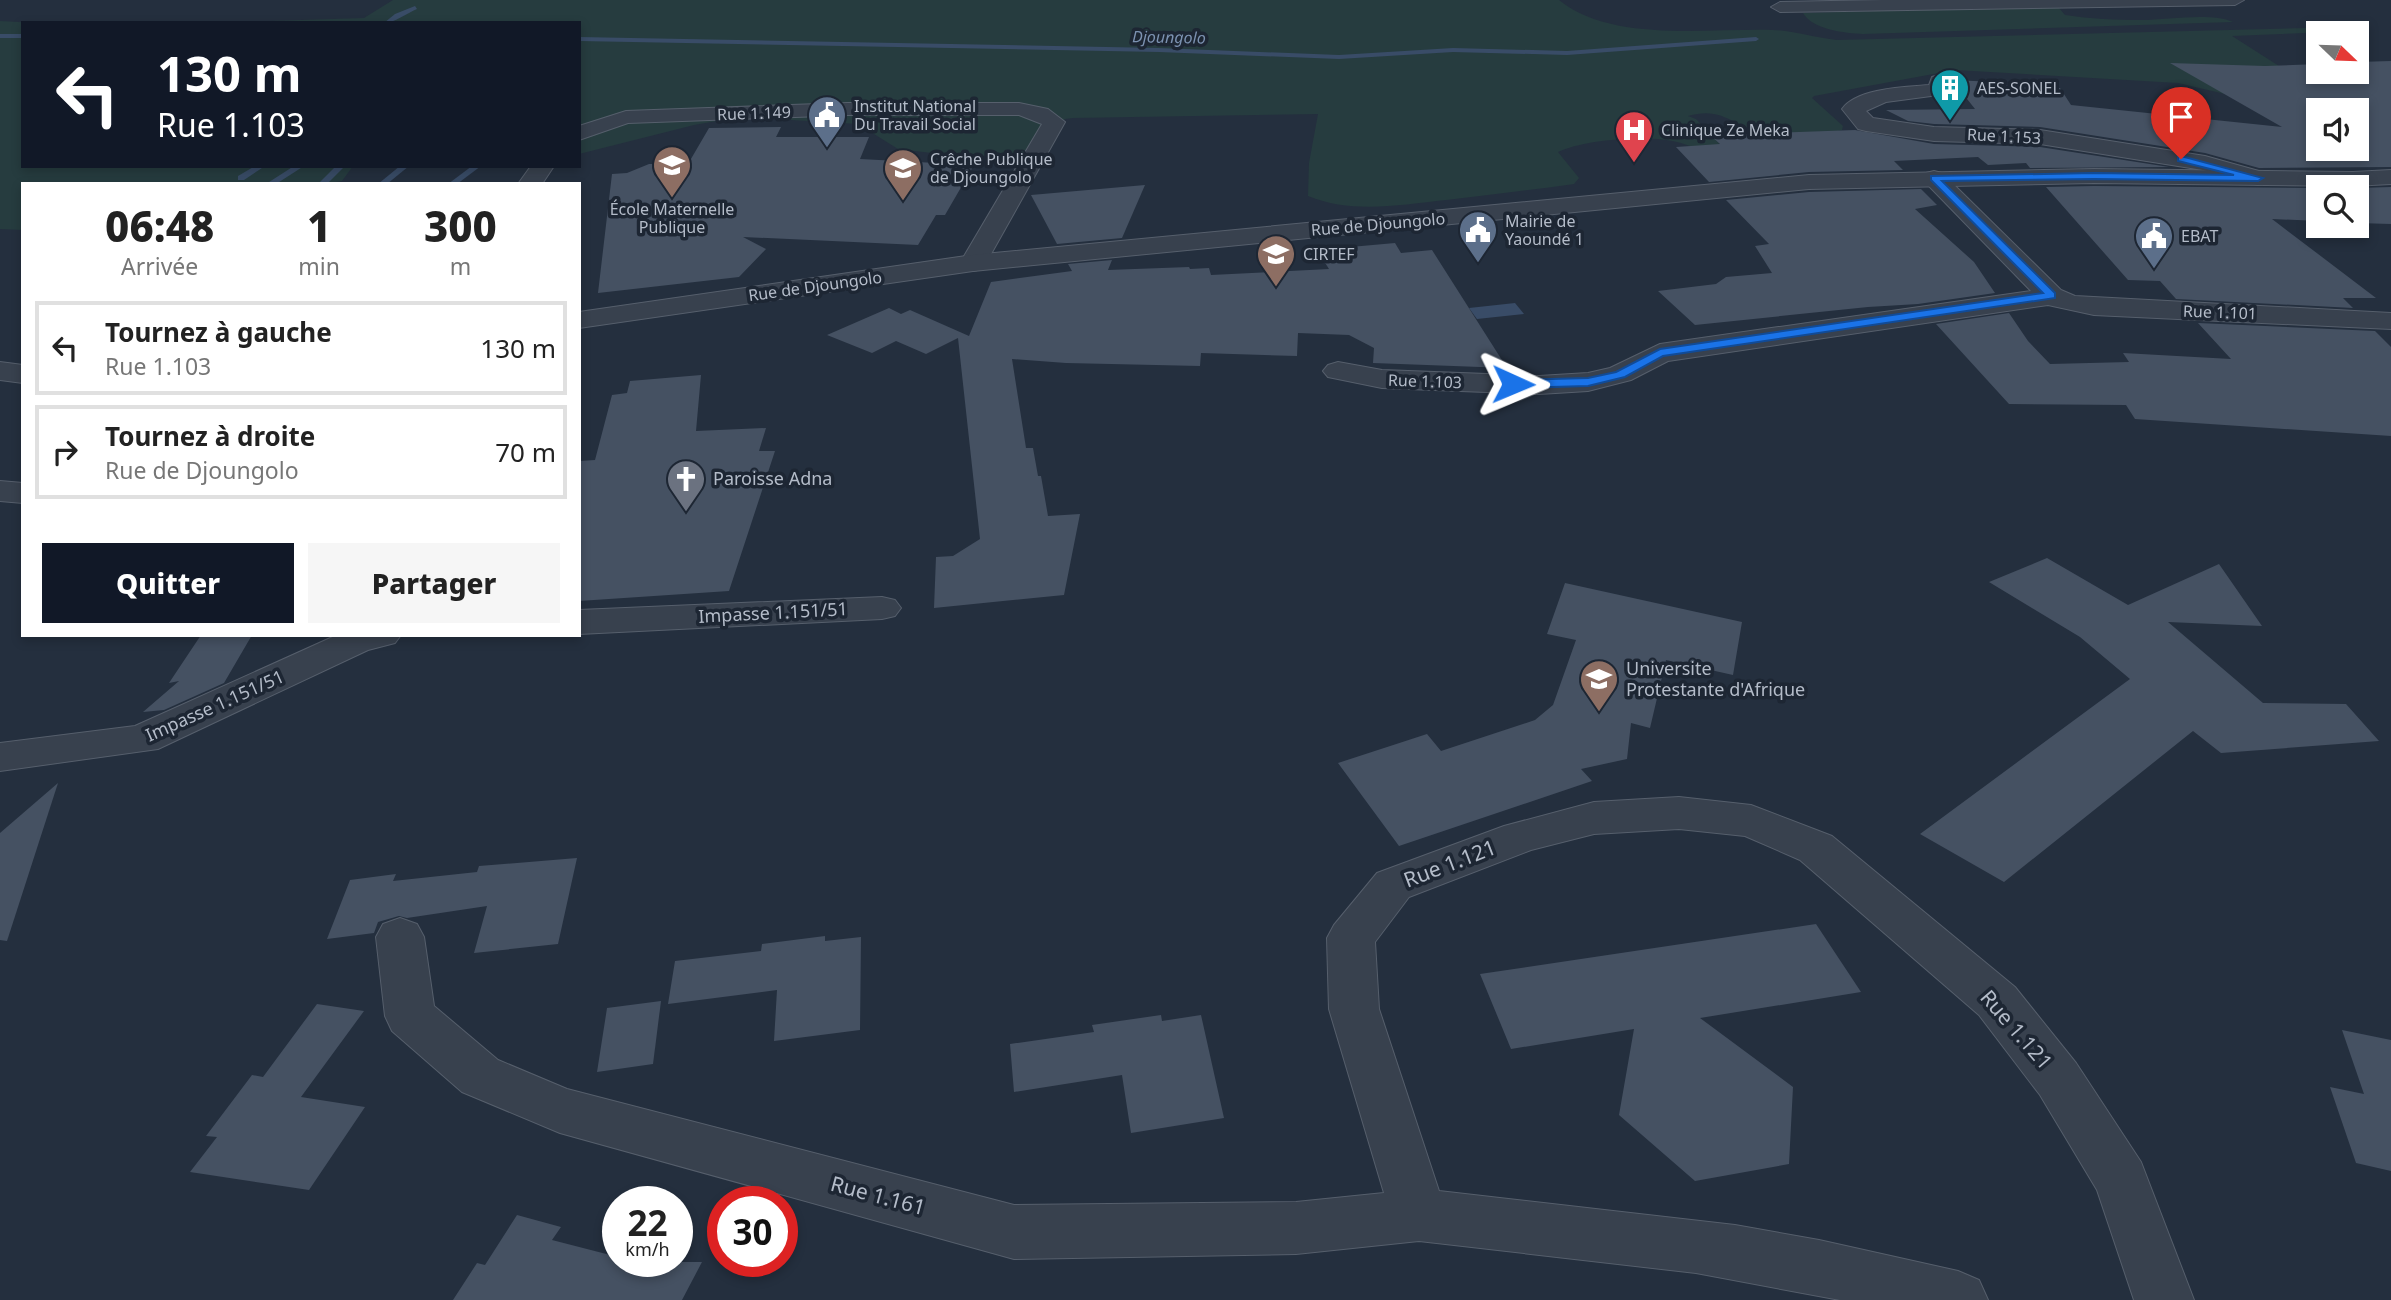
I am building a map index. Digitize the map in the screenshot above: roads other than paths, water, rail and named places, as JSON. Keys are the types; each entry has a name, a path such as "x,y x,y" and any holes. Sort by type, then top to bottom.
{"street":[{"path":"1780,7 2235,0"},
{"name":"Rue 1.153","path":"1939,80 1939,90 1882,96 1853,109 1866,124 1934,134 2040,137 2204,163 2258,178"},
{"name":"Rue 1.149","path":"581,132 625,117 848,109 1019,109 1041,114 1054,122 973,263"},
{"name":"Rue de Djoungolo","path":"581,320 973,263 1809,182 2094,176 2391,177"},
{"path":"1934,178 2051,296"},
{"name":"Rue 1.101","path":"2051,296 2069,303 2094,307 2391,321"},
{"name":"Rue 1.103","path":"1338,371 1382,379 1539,385 1588,382 1620,374 1660,353 2051,296"},
{"path":"0,372 21,374"},
{"path":"0,491 21,493"},
{"name":"Impasse 1.151/51","path":"581,622 882,608"},
{"name":"Impasse 1.151/51","path":"0,757 142,740 356,641 373,637"},
{"name":"Rue 1.121","path":"1419,1215 1353,1009 1351,938 1392,885 1520,837 1594,818 1679,813 1751,821 1816,848 1997,1001 2057,1079 2121,1180 2164,1300"},
{"name":"Rue 1.161","path":"400,937 410,1017 480,1076 560,1110 587,1118 1014,1232 1296,1228 1419,1215"},
{"path":"1419,1215 1582,1231 1737,1253 1858,1276 1958,1300"}],"water":[{"path":"1515,303 1524,314 1477,319 1469,308"}],"waterway":[{"path":"390,21 415,8"},
{"name":"Djoungolo","path":"0,36 21,36"},
{"name":"Djoungolo","path":"581,39 1159,50 1339,57 1453,50 1567,53 1756,39"},
{"path":"241,178 258,168"},
{"path":"273,182 297,168"},
{"path":"324,182 339,168"},
{"path":"385,182 402,168"},
{"path":"455,182 474,168"}],"place":[{"name":"AES-SONEL","path":"1950,122"},
{"name":"Institut National Du Travail Social","path":"827,149"},
{"name":"Clinique Ze Meka","path":"1634,164"},
{"name":"École Maternelle Publique","path":"672,199"},
{"name":"Crêche Publique de Djoungolo","path":"903,202"},
{"name":"Mairie de Yaoundé 1","path":"1478,264"},
{"name":"EBAT","path":"2154,270"},
{"name":"CIRTEF","path":"1276,288"},
{"name":"Paroisse Adna","path":"686,513"},
{"name":"Universite Protestante d'Afrique","path":"1599,713"}]}
